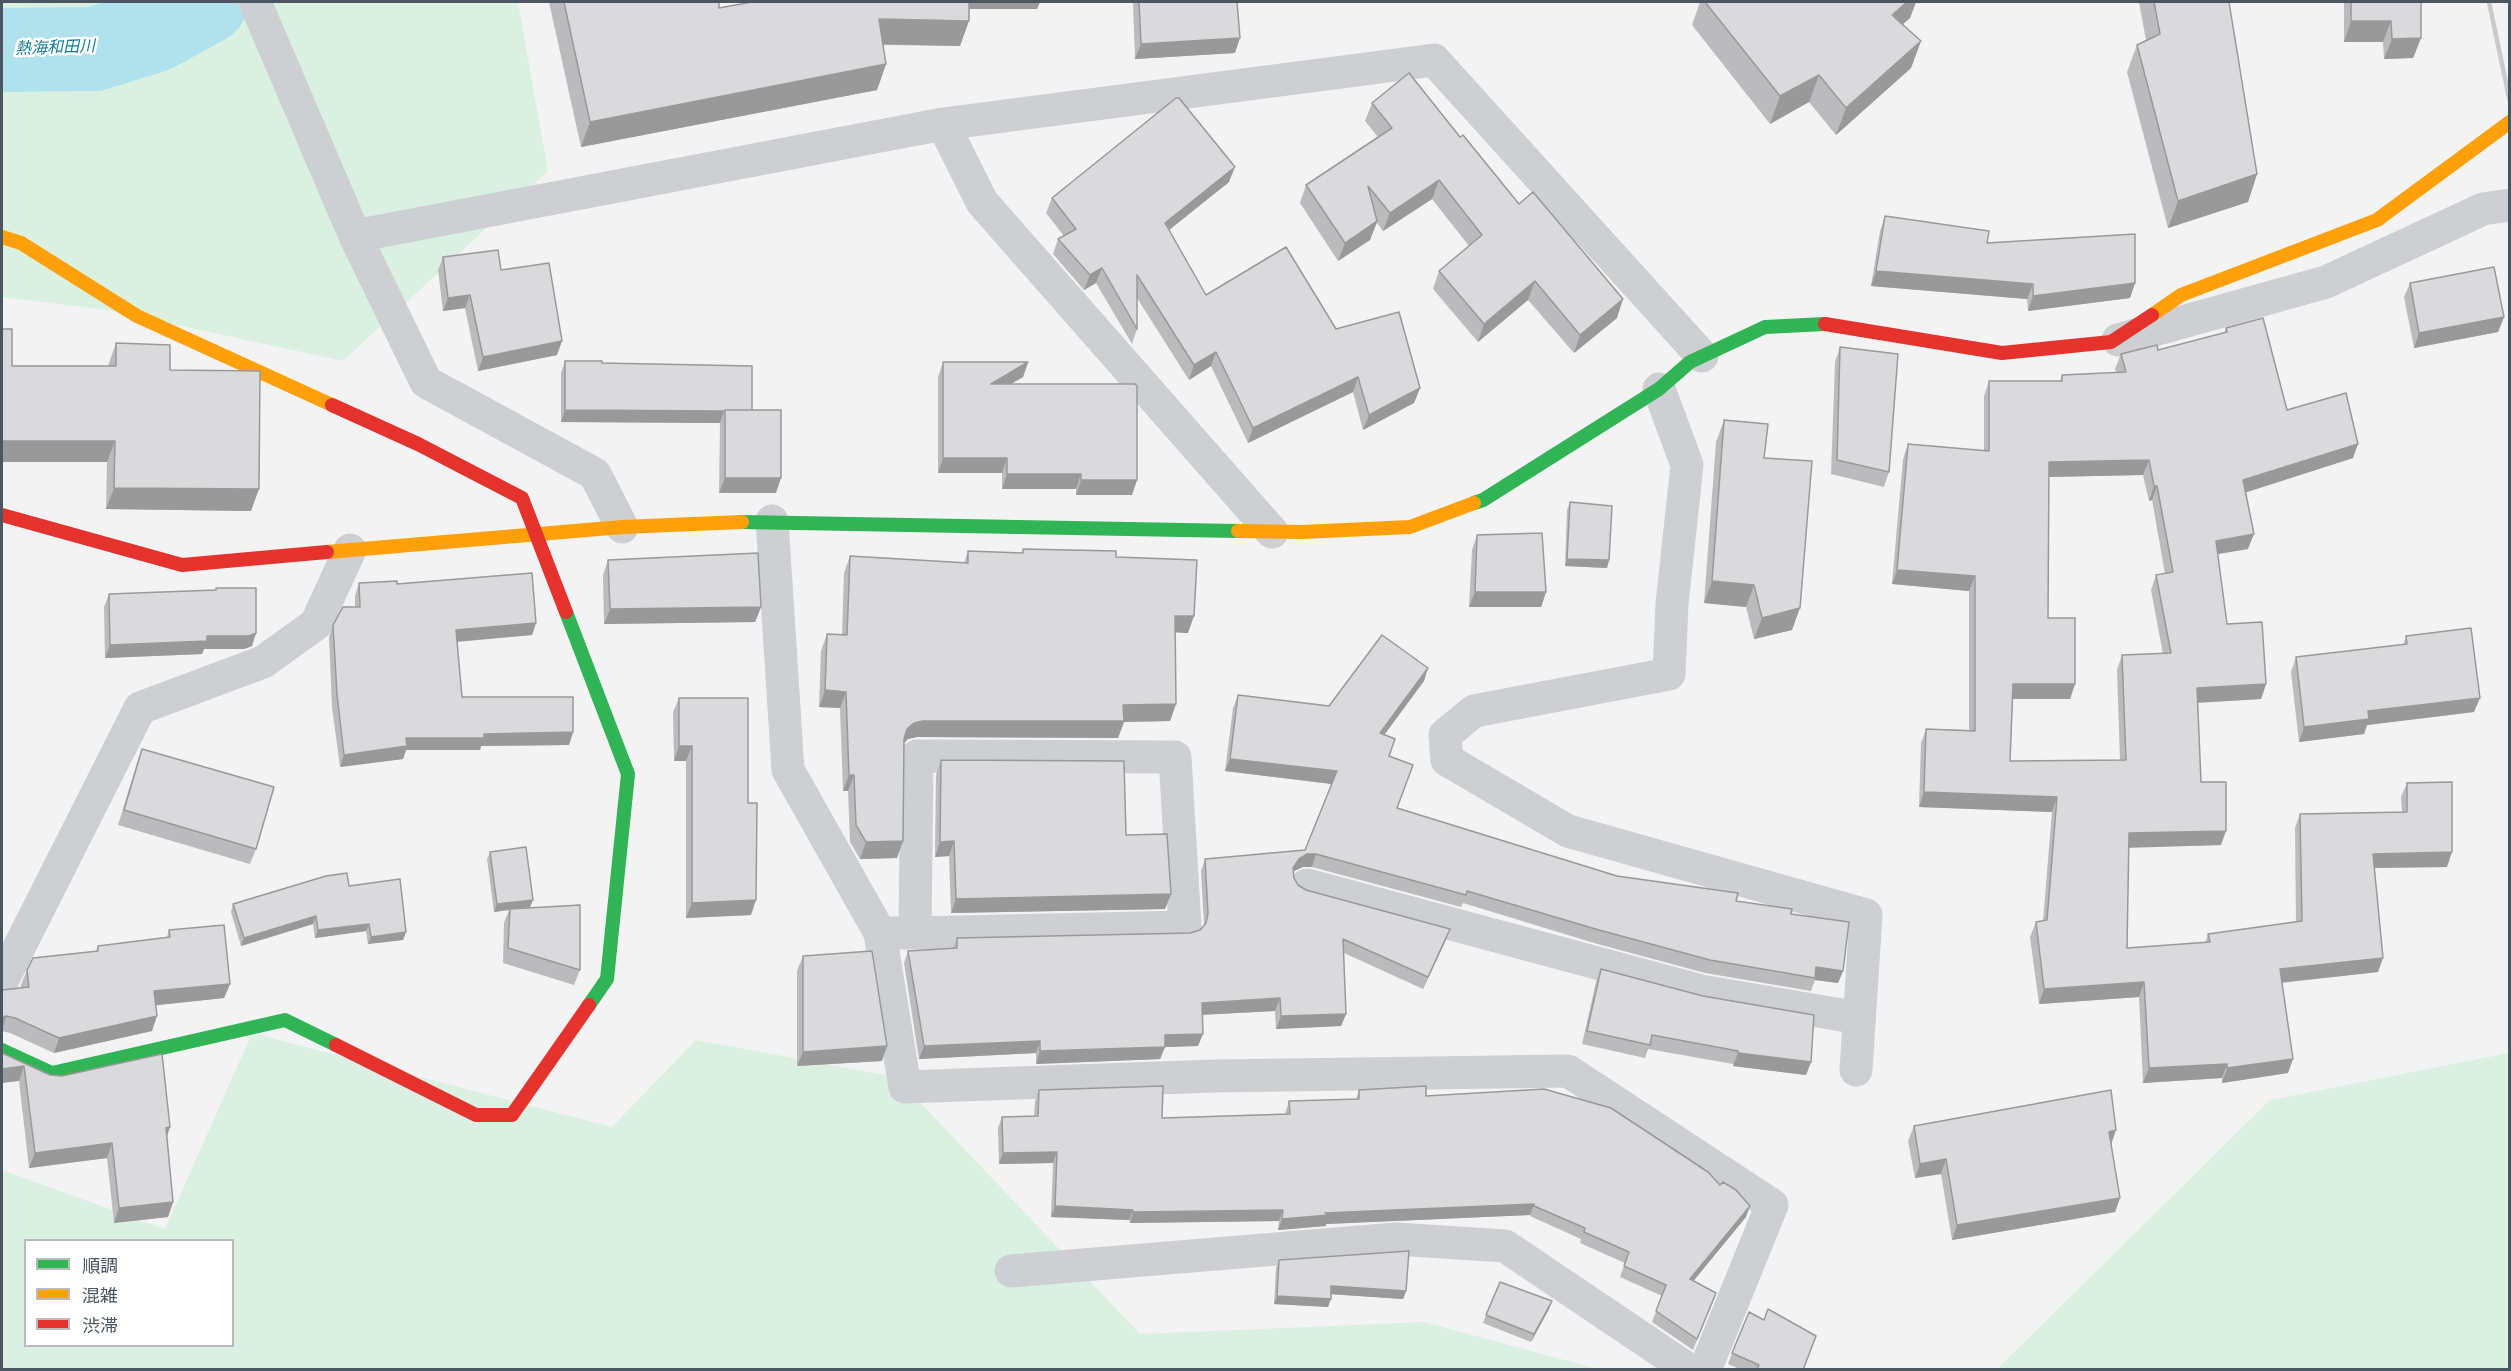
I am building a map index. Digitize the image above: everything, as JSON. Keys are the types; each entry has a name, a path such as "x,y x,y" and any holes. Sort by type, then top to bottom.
{"street":[{"path":"255,2 355,236 426,382 595,474 622,527"},
{"path":"355,236 943,124 1434,60 1702,356"},
{"path":"2111,342 2181,295 2376,220 2510,122"},
{"path":"943,124 982,202 1272,532"},
{"path":"2,515 182,565 622,527 772,521 1272,532 1410,527 1483,500 1659,389 1690,362 1765,327 1821,323 2002,353 2111,342 2326,282 2483,209 2510,205"},
{"path":"2,237 21,243 137,316 418,444 522,498 628,774 607,979 512,1115 476,1115 285,1020 51,1073 2,1050"},
{"path":"1659,389 1687,465 1672,604 1669,674 1474,711 1445,735 1447,760 1569,831 1866,915 1856,1070"},
{"path":"772,521 788,770 880,933 905,1086 1215,1076 1569,1071 1772,1205 1705,1370"},
{"path":"2,981 140,708 263,662 316,624 350,550"},
{"path":"880,933 915,933 1185,927 1175,757 917,756 915,933"},
{"path":"1307,885 1701,992 1859,1018"},
{"path":"1011,1271 1396,1239 1505,1246 1689,1370"}],"green space":[{"path":"2,2 518,2 548,171 343,361 107,310 2,297"},
{"path":"252,1033 612,1127 696,1040 896,1077 1140,1334 1424,1322 1598,1369 2,1370 2,1170 165,1229"},
{"path":"2509,1053 2509,1369 1997,1369 2270,1100"}],"building":[{"path":"564,2 719,2 719,8 752,2 969,2 969,21 879,19 886,64 590,122"},
{"path":"1139,2 1237,2 1240,38 1141,44"},
{"path":"1705,2 1907,2 1892,15 1921,41 1846,108 1819,75 1780,96"},
{"path":"2154,2 2229,2 2257,174 2178,201 2137,45 2160,34"},
{"path":"2351,2 2421,2 2421,38 2392,39 2391,21 2351,21"},
{"path":"1409,73 1460,137 1463,135 1519,204 1533,192 1623,299 1580,335 1535,281 1484,324 1439,271 1482,235 1439,180 1390,213 1368,186 1377,221 1345,243 1306,185 1392,128 1372,103"},
{"path":"1176,98 1179,98 1235,167 1165,223 1206,295 1286,247 1336,329 1399,312 1420,388 1369,415 1358,377 1253,428 1216,352 1194,365 1137,275 1137,329 1102,268 1090,275 1058,239 1076,229 1052,198"},
{"path":"1885,216 1989,231 1987,243 2135,234 2135,283 2033,296 2033,284 1876,271"},
{"path":"498,250 501,270 549,263 562,341 483,357 470,295 448,298 443,257"},
{"path":"2494,267 2504,317 2419,333 2410,283"},
{"path":"2263,318 2287,410 2346,393 2358,444 2243,480 2254,534 2216,541 2227,624 2262,622 2266,684 2197,688 2201,782 2226,782 2226,831 2129,833 2127,948 2210,942 2208,934 2302,921 2300,814 2407,812 2407,783 2452,782 2452,852 2373,854 2383,958 2280,969 2293,1059 2227,1068 2227,1064 2149,1068 2144,982 2044,989 2036,922 2047,920 2057,797 1924,792 1926,729 1975,731 1975,576 1897,570 1908,444 1989,451 1989,381 2062,381 2062,375 2126,372 2121,354 2157,345 2158,350 2227,332 2226,328","holes":["2149,460 2154,486 2157,486 2173,572 2156,575 2171,653 2122,655 2126,760 2010,761 2013,684 2075,684 2075,618 2048,618 2049,462"]},
{"path":"2,329 12,329 12,366 116,366 116,343 170,345 170,370 260,371 259,489 114,488 115,441 2,441"},
{"path":"1840,347 1898,354 1889,472 1837,460"},
{"path":"565,361 752,366 752,410 565,410"},
{"path":"943,362 1028,362 991,384 1135,384 1137,386 1137,480 1081,480 1081,474 1007,474 1007,458 943,458"},
{"path":"725,410 781,410 781,478 725,478"},
{"path":"1724,420 1768,424 1764,458 1812,461 1800,608 1762,618 1754,585 1712,581"},
{"path":"1570,502 1612,506 1609,560 1567,559"},
{"path":"1542,533 1546,592 1475,592 1477,535"},
{"path":"1023,549 1116,551 1116,557 1197,560 1194,616 1175,616 1176,704 1123,705 1124,721 923,721 914,723 907,729 904,739 903,841 866,842 856,825 854,775 849,775 846,692 825,690 827,634 847,635 850,556 968,563 968,551 1023,553"},
{"path":"758,553 761,607 610,609 608,560"},
{"path":"532,573 536,623 456,630 462,697 573,697 573,732 484,734 484,738 406,738 407,746 344,755 337,694 333,625 343,607 360,607 359,583 397,581 397,584"},
{"path":"216,588 256,588 256,633 249,636 207,636 207,641 110,645 109,594 216,590"},
{"path":"2471,628 2480,698 2368,711 2369,719 2304,727 2296,657 2407,644 2406,636"},
{"path":"1382,635 1428,668 1380,733 1395,739 1389,756 1413,765 1397,808 1617,876 1738,893 1736,901 1792,909 1791,914 1849,922 1843,971 1816,967 1815,978 1710,960 1467,891 1466,895 1316,854 1307,854 1299,859 1293,868 1294,878 1298,885 1306,890 1450,929 1428,977 1343,939 1346,1014 1281,1016 1280,998 1202,1003 1203,1034 1165,1035 1165,1047 1040,1051 1040,1041 924,1046 908,951 957,948 957,938 1190,933 1200,930 1206,923 1208,913 1205,859 1305,850 1337,771 1230,759 1238,695 1329,706"},
{"path":"679,698 748,698 748,803 757,803 756,900 692,903 692,746 679,746"},
{"path":"142,749 274,787 256,849 124,810"},
{"path":"941,760 1124,761 1126,835 1167,834 1171,894 956,899 954,841 940,842"},
{"path":"526,847 533,900 497,904 490,852"},
{"path":"347,873 349,886 400,879 406,932 371,937 369,924 318,930 316,916 244,938 233,904 326,876"},
{"path":"580,905 580,970 508,948 510,909"},
{"path":"224,925 230,984 154,991 157,1016 59,1038 15,1018 6,1016 2,1018 2,990 29,987 27,970 33,958 98,951 98,946 170,937 169,930"},
{"path":"872,951 887,1046 803,1052 803,956"},
{"path":"1601,969 1703,996 1814,1015 1811,1062 1738,1053 1738,1051 1652,1035 1650,1045 1587,1031"},
{"path":"2,1053 50,1075 62,1076 162,1054 170,1127 166,1128 173,1202 119,1208 112,1143 35,1153 24,1066 2,1069"},
{"path":"1163,1086 1162,1118 1290,1114 1289,1101 1359,1099 1359,1090 1426,1086 1426,1096 1544,1089 1611,1108 1708,1172 1720,1185 1723,1182 1736,1190 1750,1206 1690,1279 1716,1293 1697,1339 1656,1311 1666,1285 1624,1266 1629,1252 1584,1232 1585,1228 1534,1206 1534,1204 1325,1213 1329,1215 1282,1219 1283,1210 1133,1212 1133,1210 1055,1206 1057,1152 1003,1153 1002,1117 1038,1116 1039,1090"},
{"path":"2111,1090 2116,1130 2109,1132 2120,1198 1957,1225 1946,1159 1920,1164 1914,1126"},
{"path":"1409,1251 1406,1291 1331,1286 1331,1299 1277,1296 1279,1260"},
{"path":"1500,1282 1552,1301 1534,1334 1486,1315"},
{"path":"1768,1309 1816,1336 1803,1370 1757,1370 1759,1365 1732,1353 1749,1312 1764,1320"}],"waterway":[{"name":"熱海和田川","path":"2,50 95,49 153,31 206,2"}],"railway":[{"path":"2489,2 2510,102"}],"traffic: fast":[{"path":"1474,503 1483,500 1659,389 1690,362 1765,327 1825,324"},
{"path":"742,522 1238,531"},
{"path":"566,612 628,774 607,979 589,1005"},
{"path":"2,1050 52,1073 285,1020 336,1045"}],"traffic: slow":[{"path":"2152,315 2181,295 2377,220 2510,122"},
{"path":"2,237 21,243 137,316 332,405"},
{"path":"1238,531 1302,532 1410,527 1474,503"},
{"path":"327,552 622,527 742,522"}],"traffic: jam":[{"path":"1825,324 2002,353 2111,342 2152,315"},
{"path":"332,405 418,444 522,498 566,612"},
{"path":"2,515 182,565 327,552"},
{"path":"336,1045 476,1115 512,1115 589,1005"}]}
